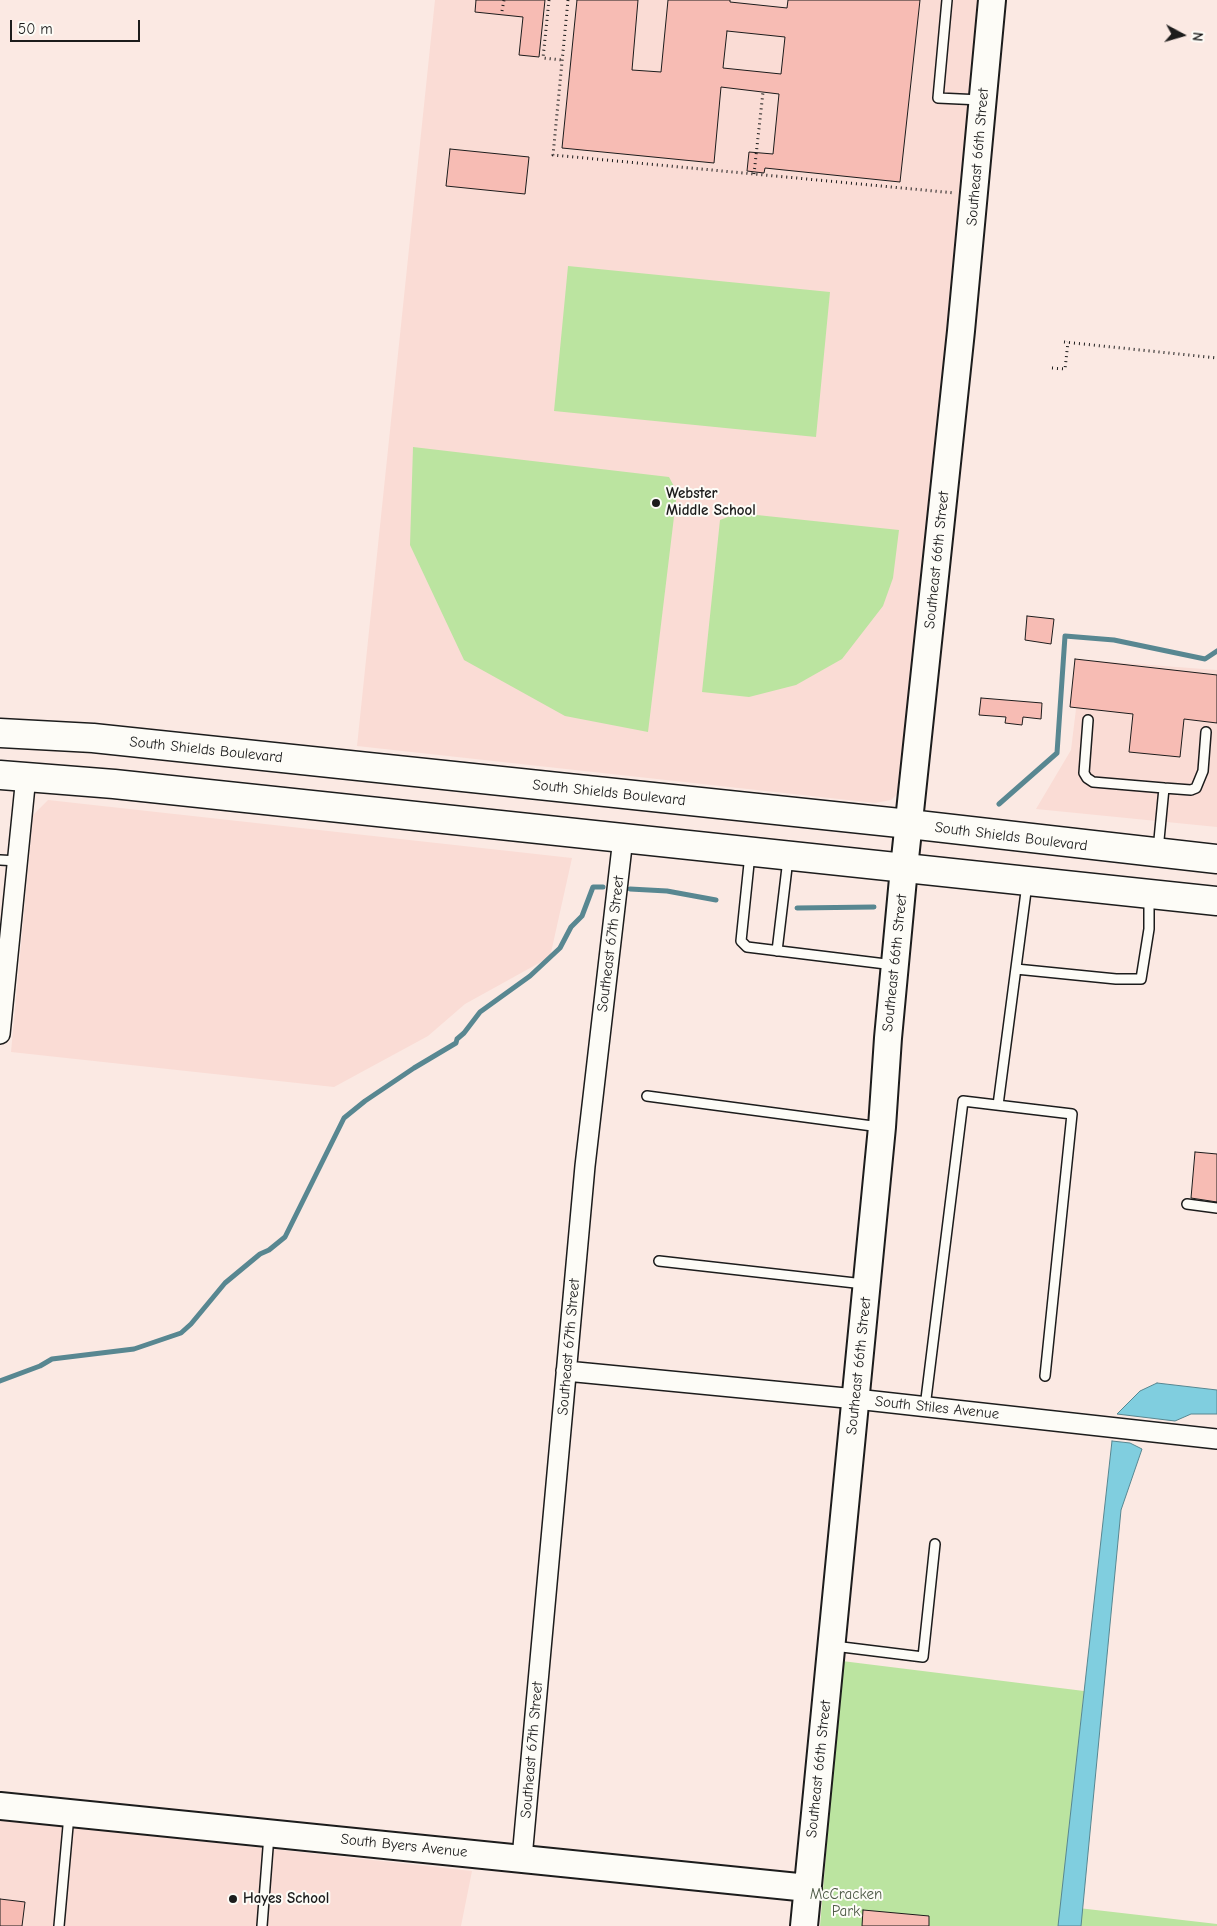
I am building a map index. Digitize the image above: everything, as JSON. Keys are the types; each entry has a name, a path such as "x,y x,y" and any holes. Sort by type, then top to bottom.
{"main road":[{"name":"South Shields Boulevard","path":"0,733 93,738 909,824 1217,859"},
{"path":"13,775 1217,901"}],"street":[{"name":"Southeast 66th Street","path":"804,1926 882,1127 904,868 975,195 992,0"},
{"path":"0,1034 13,775"},
{"name":"Southeast 67th Street","path":"522,1858 585,1166 623,838"},
{"name":"South Stiles Avenue","path":"566,1371 856,1399 1217,1439"},
{"name":"South Byers Avenue","path":"0,1806 808,1888"}],"lane":[{"path":"947,0 938,98 984,100"},
{"path":"1088,720 1084,772 1087,778 1093,782 1191,790 1196,788 1203,771 1206,732"},
{"path":"1158,853 1164,788"},
{"path":"751,851 741,941 747,947 895,965"},
{"path":"778,951 788,855"},
{"path":"998,1105 1027,881"},
{"path":"1016,969 1116,979 1141,979 1149,929 1149,894"},
{"path":"647,1096 882,1127"},
{"path":"924,1407 963,1100 1072,1114 1046,1376"},
{"path":"1187,1204 1217,1208"},
{"path":"659,1262 867,1284"},
{"path":"831,1646 924,1657 935,1544"},
{"path":"59,1926 69,1813"},
{"path":"262,1926 269,1832"}],"path":[{"path":"502,11 504,0"},
{"path":"548,0 543,58 562,60"},
{"path":"568,0 553,155 975,195"},
{"path":"754,174 762,92"},
{"path":"1052,368 1065,369 1066,342 1217,358"}],"shaded area":[{"name":"Webster Middle School","path":"435,0 980,0 901,791 891,800 875,803 357,746"},
{"path":"1082,660 1217,670 1217,827 1036,809 1071,750"},
{"path":"48,800 572,858 550,957 465,1004 428,1036 334,1087 11,1052 33,815"},
{"name":"Hayes School","path":"0,1819 472,1871 461,1926 0,1926"}],"green space":[{"path":"568,266 830,292 816,437 554,411"},
{"path":"413,447 669,477 677,492 648,732 565,716 464,660 410,545"},
{"path":"738,513 899,530 893,578 883,606 842,659 796,685 749,697 702,692 720,520"},
{"name":"McCracken Park","path":"842,1661 1084,1691 1061,1906 1217,1924 1217,1926 820,1926"}],"water":[{"path":"1157,1383 1217,1390 1217,1414 1191,1414 1175,1421 1117,1414 1140,1391"},
{"path":"1112,1441 1130,1443 1142,1449 1121,1510 1081,1926 1058,1926"}],"building":[{"path":"476,0 545,0 539,57 519,55 523,17 475,12"},
{"path":"577,0 638,0 632,70 661,72 668,0 730,0 730,2 787,8 788,0 920,0 900,182 765,168 764,173 747,171 749,152 773,154 779,94 721,87 714,163 562,148","holes":["727,31 785,37 781,74 723,68"]},
{"path":"450,149 529,157 525,194 446,186"},
{"path":"1027,616 1054,619 1051,644 1025,640"},
{"path":"1075,659 1217,675 1217,723 1184,719 1180,757 1129,752 1133,714 1070,707"},
{"path":"981,698 1042,703 1041,719 1023,717 1022,725 1005,723 1006,717 979,715"},
{"path":"1195,1152 1217,1154 1217,1202 1191,1198"},
{"path":"0,1899 25,1902 22,1926 0,1926"},
{"path":"863,1910 929,1916 929,1926 862,1926"}],"waterway":[{"path":"999,804 1057,753 1065,636 1114,640 1205,659 1217,651"},
{"path":"0,1381 40,1366 52,1359 134,1349 181,1333 191,1324 225,1283 260,1254 269,1250 285,1237 344,1118 365,1101 414,1068 456,1043 457,1039 480,1012 530,976 560,948 571,927 582,916 593,887 603,887"},
{"path":"630,889 667,891 716,900"},
{"path":"797,908 874,907"}],"place":[{"name":"Webster Middle School","path":"656,503"},
{"name":"Hayes School","path":"233,1899"}]}
